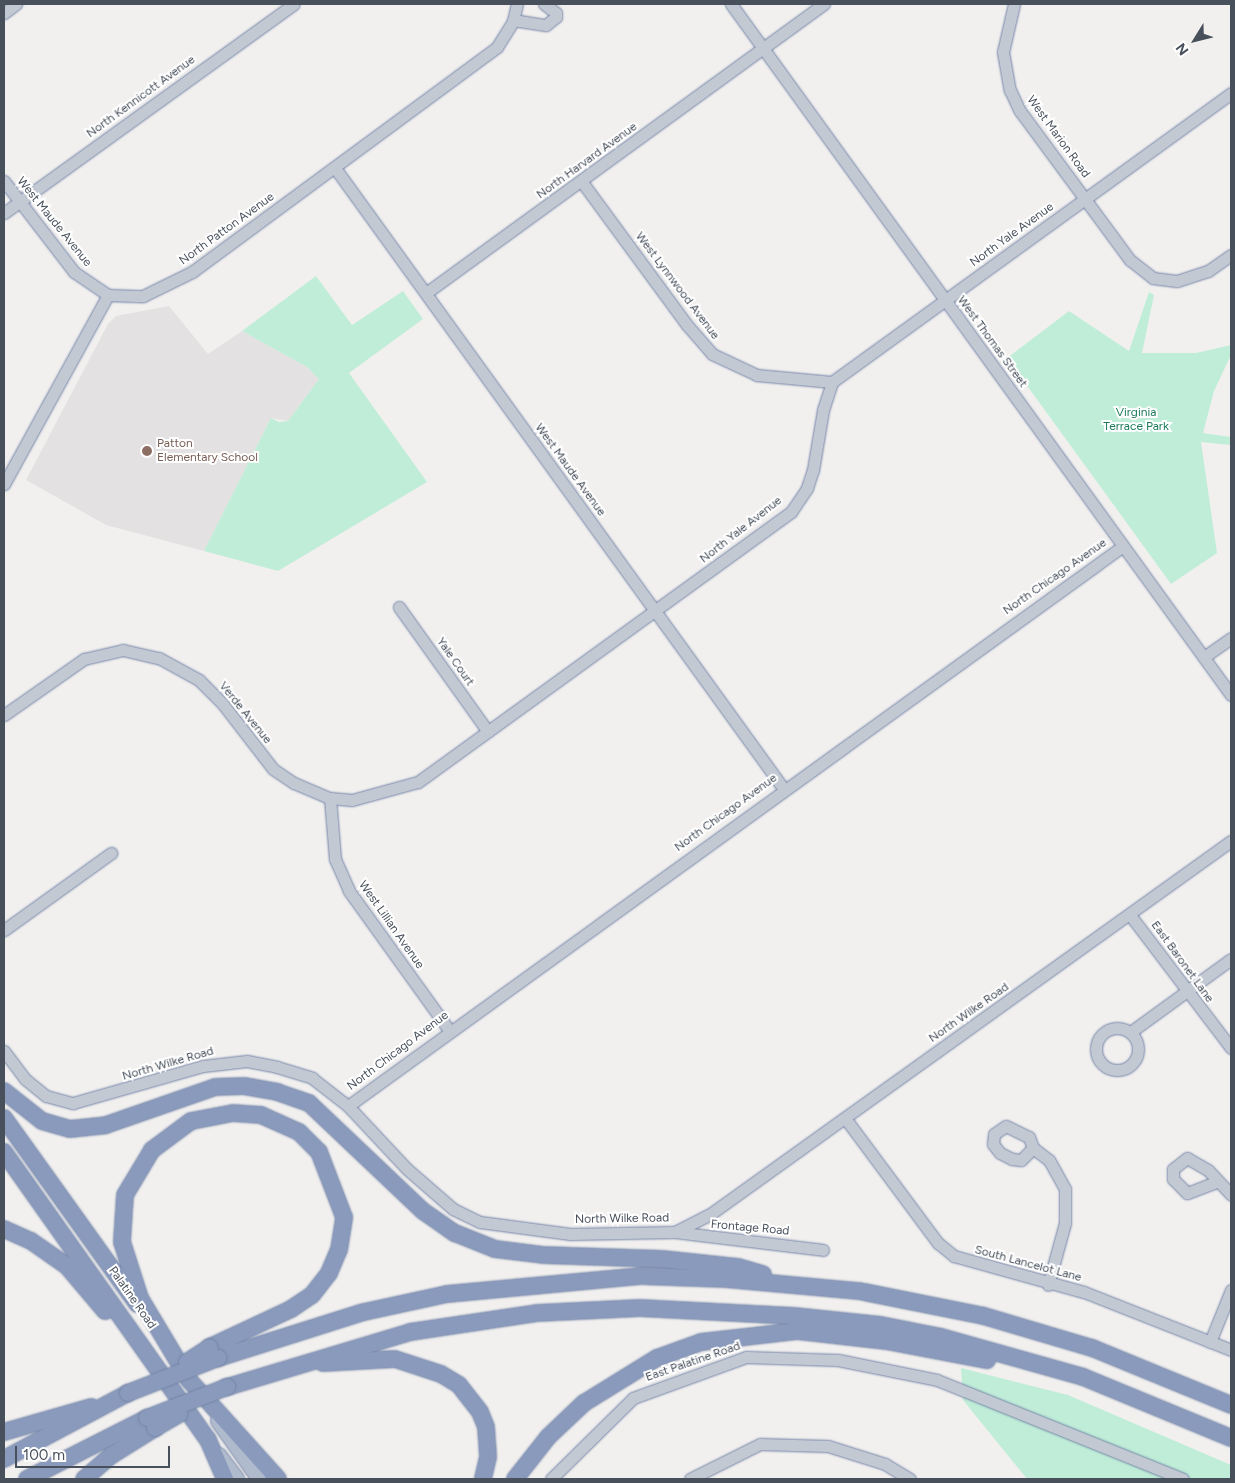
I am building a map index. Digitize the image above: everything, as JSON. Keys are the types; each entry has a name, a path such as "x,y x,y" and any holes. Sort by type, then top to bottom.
{"highway":[{"path":"4,1091 42,1121 70,1129 106,1125 215,1087 244,1086 277,1092 309,1103 422,1211 455,1233 495,1249 738,1267 797,1283"},
{"path":"4,1459 103,1404 128,1393 170,1382 214,1352 291,1309 312,1294 339,1250 344,1217 319,1152 299,1132 261,1115 232,1113 191,1121 152,1150 125,1195 122,1242 140,1298 189,1380 278,1479"},
{"name":"Palatine Road","path":"4,1118 189,1380"},
{"name":"Palatine Road","path":"4,1152 170,1382 208,1440"},
{"path":"4,1229 31,1241 67,1266 170,1382"},
{"path":"214,1352 364,1312 447,1294 642,1276 797,1283 859,1291 1018,1325 1135,1364 1231,1405"},
{"path":"27,1479 232,1385 386,1338 440,1327 537,1313 640,1308 794,1316 881,1325 969,1344 1072,1373 1231,1438"},
{"path":"515,1479 548,1437 584,1403 656,1358 701,1342 774,1331 836,1334 940,1350 1025,1370 1072,1373"},
{"path":"296,1365 395,1359 453,1381 470,1396 486,1427 488,1456 483,1479"},
{"path":"4,1432 103,1404"},
{"path":"84,1479 151,1423"},
{"path":"208,1440 225,1479"}],"main road":[{"name":"Palatine Road","path":"189,1380 259,1479"},
{"name":"Palatine Road","path":"208,1440 237,1479"}],"street":[{"path":"4,13 16,4"},
{"name":"North Kennicott Avenue","path":"4,213 294,4"},
{"name":"North Patton Avenue","path":"108,296 143,296 173,283 334,168 497,47 513,20 516,4"},
{"path":"513,20 546,25 556,17 556,13 544,4"},
{"name":"West Thomas Street","path":"731,4 1231,696"},
{"name":"North Harvard Avenue","path":"426,293 582,182 824,4"},
{"name":"West Marion Road","path":"1014,4 1003,52 1010,90 1020,111 1139,269 1154,278 1177,281 1208,271 1231,255"},
{"name":"North Yale Avenue","path":"330,798 376,796 418,782 655,613 791,512 807,488 813,470 832,382 1231,93"},
{"name":"West Maude Avenue","path":"334,168 783,788"},
{"name":"West Maude Avenue","path":"4,181 74,272 108,296"},
{"name":"West Lynnwood Avenue","path":"582,182 686,325 712,354 757,375 832,382"},
{"path":"4,484 108,296"},
{"name":"North Chicago Avenue","path":"348,1106 449,1030 783,788 1123,546"},
{"name":"Yale Court","path":"399,607 488,732"},
{"path":"1204,657 1231,638"},
{"name":"Verde Avenue","path":"4,715 84,659 123,650 159,658 199,680 222,703 273,769 294,783 330,798"},
{"name":"West Lillian Avenue","path":"330,798 335,859 349,892 449,1030"},
{"name":"North Wilke Road","path":"4,1051 25,1080 46,1096 73,1103 203,1066 247,1062 312,1078 348,1106 407,1169 454,1209 480,1222 570,1234 675,1232 709,1215 1231,841"},
{"path":"4,930 112,853"},
{"name":"East Baronet Lane","path":"1130,915 1185,990 1231,1048"},
{"path":"1132,1030 1185,990 1231,960"},
{"name":"South Lancelot Lane","path":"845,1118 938,1243 967,1262 1084,1292 1231,1350"},
{"path":"1033,1148 1058,1173 1067,1208 1048,1284"},
{"path":"1216,1182 1231,1195"},
{"name":"Frontage Road","path":"675,1232 823,1250"},
{"path":"1210,1342 1231,1290"},
{"name":"East Palatine Road","path":"551,1479 633,1398 746,1357 838,1360 937,1380 1183,1479"},
{"path":"690,1479 760,1444 828,1446 885,1464 910,1479"}],"shaded area":[{"name":"Patton Elementary School","path":"169,306 208,354 242,331 307,367 319,379 288,421 271,418 204,551 106,525 26,480 108,324 116,316"}],"green space":[{"path":"316,276 352,325 403,291 423,319 349,373 427,482 278,571 204,551 271,418 279,422 288,421 319,379 307,367 242,331"},
{"name":"Virginia Terrace Park","path":"1149,292 1154,295 1142,353 1196,353 1231,345 1231,355 1214,391 1203,433 1231,437 1231,445 1201,442 1217,553 1171,584 1007,358 1069,311 1129,351"},
{"path":"961,1368 1068,1395 1231,1465 1231,1479 1027,1479 963,1400"}],"place":[{"name":"Patton Elementary School","path":"147,451"}]}
